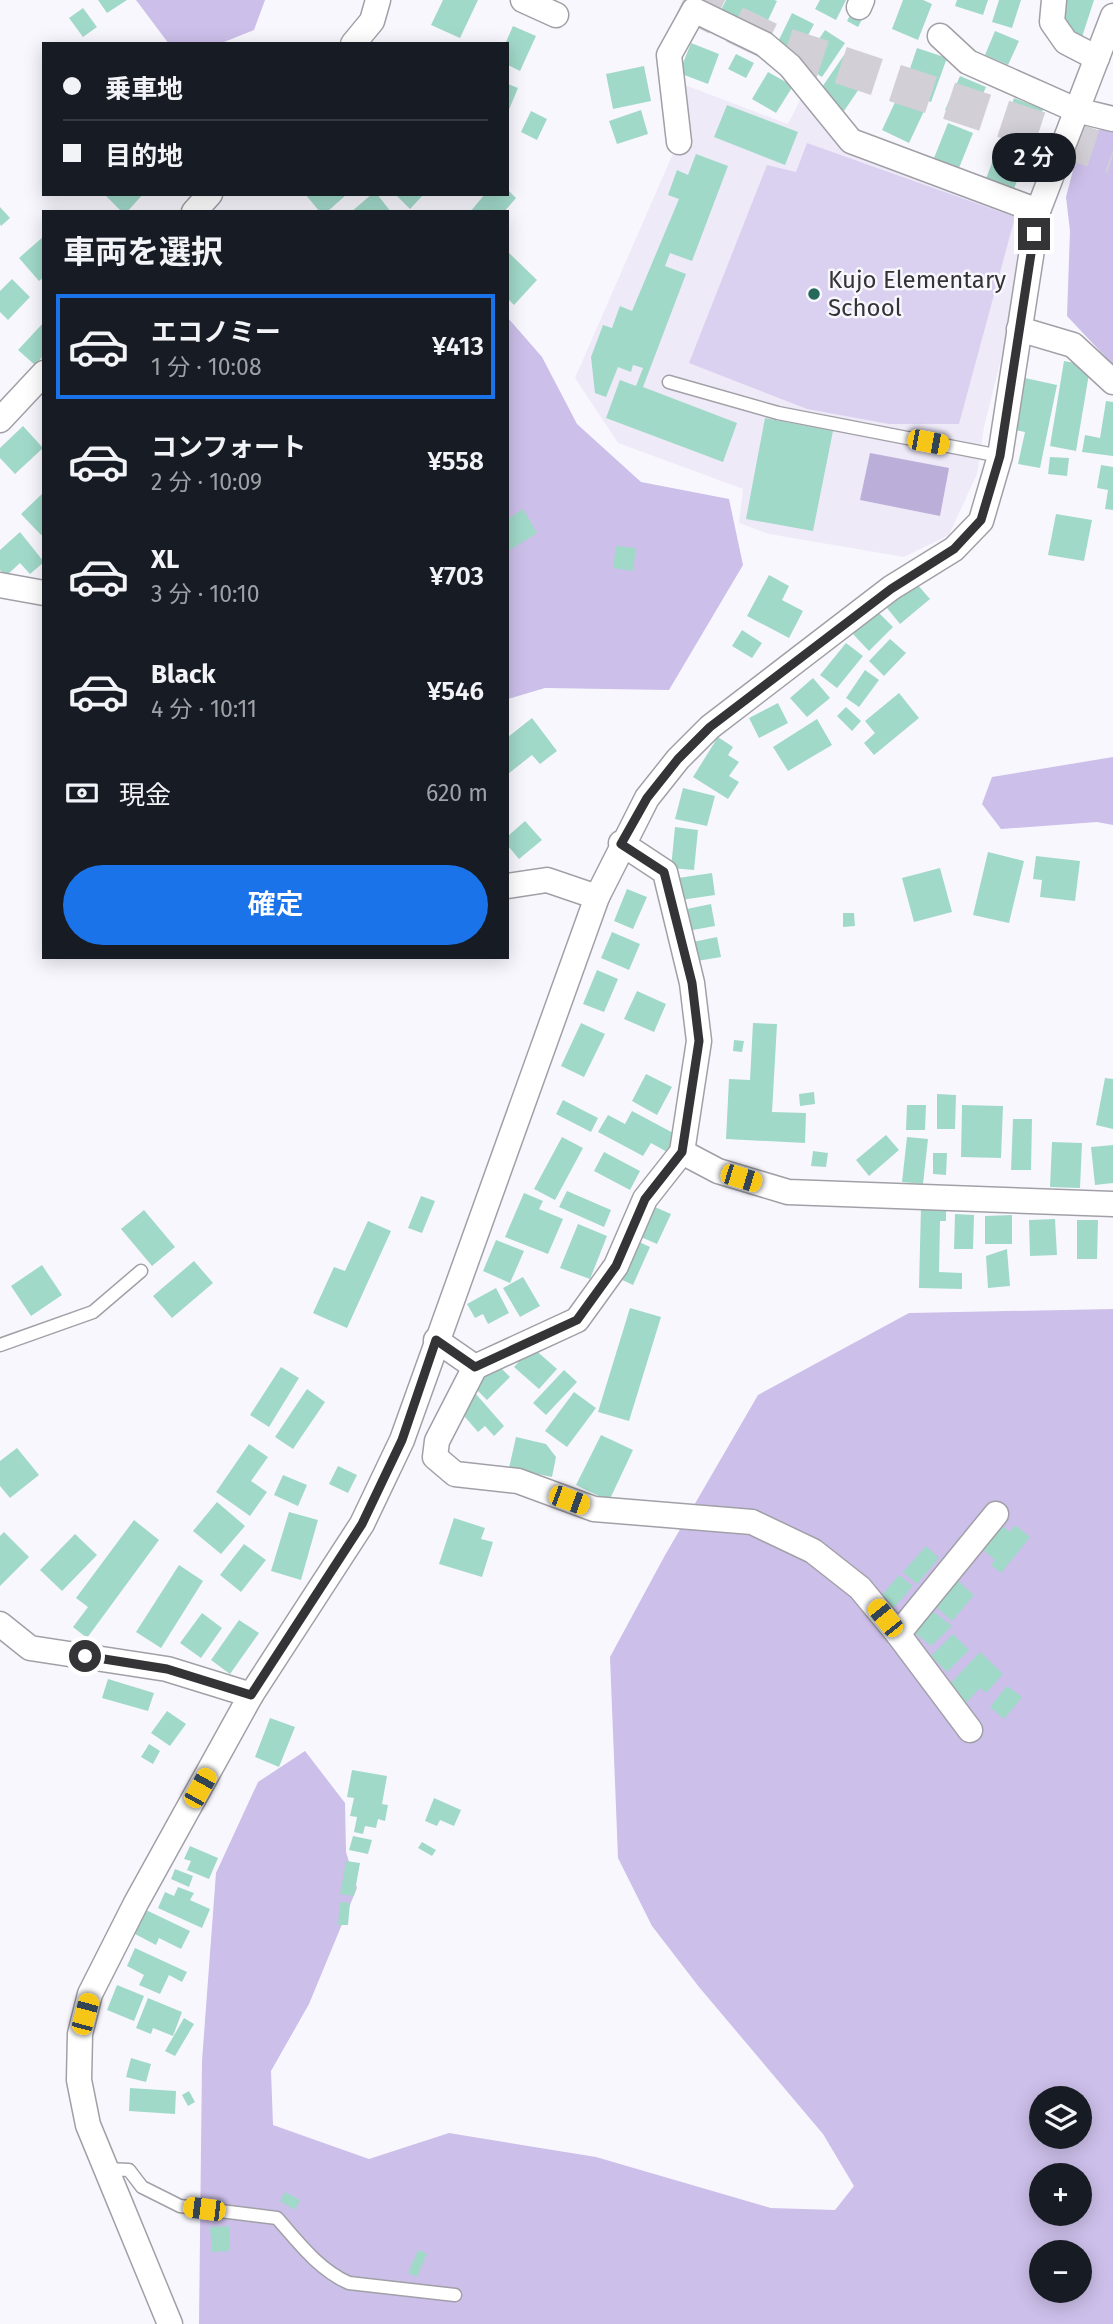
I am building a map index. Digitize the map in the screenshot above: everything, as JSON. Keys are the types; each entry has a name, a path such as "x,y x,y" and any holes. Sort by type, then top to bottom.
{"street":[{"path":"355,42 372,21 378,0"},
{"path":"523,0 556,15"},
{"path":"1054,0 1052,22 1066,41 1097,58"},
{"path":"678,142 669,55 699,5 764,44 790,66 851,141 1038,211"},
{"path":"170,2324 88,2125 79,2080 80,2034 90,1994 136,1903 251,1695 362,1524 402,1440 597,897 621,844 647,798 678,759 710,727 891,589 954,549 981,520 1000,456 1038,211 1113,16"},
{"path":"940,36 968,62 1076,110 1113,119"},
{"path":"196,210 208,196"},
{"path":"1019,329 1073,345 1113,382"},
{"path":"0,420 42,375"},
{"path":"0,585 42,593"},
{"path":"621,844 664,872 692,983 699,1041 682,1152 645,1199 616,1266 577,1320 475,1367 437,1441 435,1457 455,1474 518,1481 594,1509 752,1522 813,1551 860,1588 970,1730"},
{"path":"509,886 547,880 597,897"},
{"path":"682,1152 718,1171 788,1192 1113,1203"},
{"path":"436,1340 475,1367"},
{"path":"898,1634 996,1514"},
{"path":"0,1624 30,1648 167,1669 251,1695"}],"lane":[{"path":"669,382 778,413 1000,456"},
{"path":"0,1345 93,1312 141,1271"},
{"path":"105,2169 129,2170 142,2187 180,2206 277,2218 305,2251 335,2277 349,2283 455,2295"}],"shaded area":[{"path":"136,0 265,0 254,30 224,42 168,42"},
{"name":"Kujo Elementary School","path":"672,80 788,124 807,86 856,143 1038,211 984,427 977,474 949,535 904,557 769,534 739,523 743,489 618,443 575,378 678,142"},
{"path":"1113,129 1113,365 1067,316 1070,231 1066,197 1083,132"},
{"path":"807,143 1015,217 959,424 889,424 807,409 689,363 767,165 796,172"},
{"path":"509,319 542,357 577,424 641,482 729,499 743,565 669,690 545,688 509,699"},
{"path":"870,453 949,468 940,516 860,500"},
{"path":"1113,757 1113,825 1097,822 1001,829 982,804 992,777"},
{"path":"1113,1309 1113,2324 199,2324 202,2061 216,1873 258,1782 305,1751 345,1803 346,1852 357,1888 309,2004 271,2071 273,2125 369,2159 449,2133 596,2157 771,2208 835,2210 854,2186 823,2134 699,1987 652,1926 618,1858 610,1657 664,1557 758,1395 909,1313"}],"building":[{"path":"98,0 127,0 107,13"},
{"path":"443,0 478,0 460,38 431,25"},
{"path":"726,0 777,1 764,29 721,10"},
{"path":"820,0 846,0 836,20 815,9"},
{"path":"903,0 923,0 932,4 918,40 892,29"},
{"path":"957,0 988,0 983,15 955,6"},
{"path":"999,0 1021,0 1012,28 992,22"},
{"path":"1066,0 1094,0 1082,37 1072,34 1059,21"},
{"path":"83,8 97,27 83,37 69,18"},
{"path":"854,8 865,14 858,27 847,21"},
{"path":"792,13 814,24 796,58 775,48"},
{"path":"513,26 536,36 520,71 509,66 509,42 506,42"},
{"path":"825,30 845,43 822,77 802,64"},
{"path":"995,31 1019,41 1008,65 985,55"},
{"path":"691,43 719,54 708,84 679,73"},
{"path":"917,48 947,58 931,102 902,92"},
{"path":"736,54 754,63 746,78 728,69"},
{"path":"844,55 858,65 851,75 863,83 844,111 818,93"},
{"path":"644,66 651,101 613,109 606,74"},
{"path":"768,72 793,86 776,113 752,99"},
{"path":"960,76 986,87 971,121 945,110"},
{"path":"509,84 518,88 509,110"},
{"path":"897,98 924,111 909,143 882,130"},
{"path":"1014,98 1043,109 1031,144 1001,134"},
{"path":"727,105 798,132 785,165 714,137"},
{"path":"641,110 648,134 617,144 609,121"},
{"path":"531,111 547,119 537,140 521,132"},
{"path":"948,123 973,133 959,168 934,158"},
{"path":"998,147 1026,157 1012,194 984,184"},
{"path":"696,154 728,166 692,261 670,253 665,266 686,274 643,387 737,423 723,462 606,418 620,380 636,386 643,368 633,365 631,372 618,367 606,397 595,393 591,357 603,325 612,328 620,306 632,311 679,199 668,195 677,170 688,175"},
{"path":"509,191 516,198 506,210 472,210 483,196 509,196"},
{"path":"106,196 141,196 129,210 120,210"},
{"path":"307,196 345,196 329,210 318,210"},
{"path":"370,196 379,196 389,210 353,210"},
{"path":"397,196 422,196 410,209"},
{"path":"0,207 10,218 1,226 0,224"},
{"path":"42,238 42,279 39,281 19,258"},
{"path":"509,253 537,280 514,305 509,300"},
{"path":"12,279 30,297 8,320 0,312 0,291"},
{"path":"42,324 42,357 35,365 18,350"},
{"path":"1064,361 1081,364 1089,374 1076,451 1050,446"},
{"path":"1025,378 1057,385 1040,468 1018,464 1025,432 1014,430"},
{"path":"1106,401 1113,402 1113,456 1082,452 1085,435 1100,438"},
{"path":"765,418 833,431 813,531 746,519"},
{"path":"23,426 42,447 15,474 0,458 0,448"},
{"path":"1050,457 1069,458 1067,476 1048,474"},
{"path":"1101,465 1113,467 1113,510 1105,509 1108,490 1097,488"},
{"path":"42,494 42,534 41,535 21,514"},
{"path":"523,509 537,533 509,550 509,518"},
{"path":"1056,514 1092,520 1084,561 1048,555"},
{"path":"20,532 42,560 42,564 30,574 20,563 6,576 0,570 0,550"},
{"path":"616,546 636,548 633,571 613,568"},
{"path":"769,575 789,586 782,600 803,611 789,638 747,616"},
{"path":"916,583 930,599 900,624 887,608"},
{"path":"877,611 893,627 869,651 853,634"},
{"path":"742,630 762,643 752,658 732,646"},
{"path":"890,639 906,653 884,676 869,661"},
{"path":"846,643 863,656 837,688 820,675"},
{"path":"865,670 879,680 859,707 846,698"},
{"path":"813,678 830,698 807,717 790,698"},
{"path":"899,693 919,718 874,755 864,743 875,733 865,721"},
{"path":"778,703 788,723 759,738 749,718"},
{"path":"846,707 861,721 852,731 837,716"},
{"path":"532,718 557,751 540,764 532,755 509,773 509,736"},
{"path":"817,719 832,745 788,771 773,747"},
{"path":"718,737 733,747 728,755 739,762 729,776 739,782 728,799 693,777"},
{"path":"683,788 715,796 707,826 675,819"},
{"path":"525,821 542,840 519,859 509,847 509,835"},
{"path":"675,827 698,830 694,870 671,868"},
{"path":"988,852 1024,861 1009,923 973,915"},
{"path":"1036,856 1080,861 1075,901 1040,897 1042,880 1033,879"},
{"path":"940,868 952,912 914,922 902,878"},
{"path":"712,873 715,895 681,900 678,878"},
{"path":"627,889 647,897 633,929 614,921"},
{"path":"711,904 715,926 687,931 682,910"},
{"path":"843,913 854,913 855,926 843,927"},
{"path":"612,932 640,944 629,970 601,958"},
{"path":"717,937 721,957 691,962 688,943"},
{"path":"597,970 618,979 604,1012 583,1004"},
{"path":"637,991 666,1004 654,1032 624,1019"},
{"path":"581,1023 605,1034 584,1077 561,1066"},
{"path":"753,1023 777,1024 772,1112 806,1113 805,1143 726,1139 729,1079 750,1080"},
{"path":"734,1040 744,1041 742,1052 733,1051"},
{"path":"646,1074 672,1087 657,1115 632,1101"},
{"path":"1105,1078 1113,1079 1113,1129 1096,1125"},
{"path":"814,1092 815,1104 800,1106 799,1094"},
{"path":"937,1094 956,1095 955,1129 937,1129"},
{"path":"563,1100 598,1118 591,1132 556,1114"},
{"path":"907,1105 926,1105 925,1130 906,1130"},
{"path":"962,1105 1003,1106 1001,1158 961,1157"},
{"path":"632,1111 677,1135 667,1152 651,1143 643,1156 598,1132 608,1115 625,1124"},
{"path":"1013,1119 1032,1119 1031,1170 1011,1170"},
{"path":"886,1135 899,1150 869,1176 856,1160"},
{"path":"562,1137 583,1148 555,1200 534,1189"},
{"path":"907,1137 928,1139 923,1184 902,1182"},
{"path":"1052,1142 1082,1143 1080,1188 1050,1187"},
{"path":"1113,1145 1113,1183 1095,1185 1091,1147"},
{"path":"813,1151 828,1153 826,1167 811,1166"},
{"path":"604,1152 640,1171 630,1190 594,1171"},
{"path":"933,1153 947,1153 946,1175 933,1174"},
{"path":"567,1191 611,1210 604,1227 559,1207"},
{"path":"524,1193 543,1201 539,1209 563,1219 548,1254 505,1237"},
{"path":"421,1196 435,1201 422,1233 408,1228"},
{"path":"648,1204 671,1214 657,1244 634,1234"},
{"path":"921,1206 946,1207 946,1221 940,1221 939,1272 962,1273 962,1289 919,1288"},
{"path":"144,1210 175,1247 152,1266 121,1229"},
{"path":"955,1214 974,1215 973,1249 954,1249"},
{"path":"1012,1215 1012,1244 985,1244 985,1216"},
{"path":"1055,1219 1057,1255 1030,1256 1029,1220"},
{"path":"1077,1220 1098,1220 1097,1259 1077,1259"},
{"path":"368,1221 391,1231 347,1328 313,1313 334,1267 345,1271"},
{"path":"578,1224 607,1236 590,1279 560,1268"},
{"path":"633,1239 650,1247 633,1285 616,1277"},
{"path":"496,1240 524,1251 510,1283 483,1271"},
{"path":"1007,1249 1010,1286 988,1288 986,1256"},
{"path":"194,1261 213,1283 172,1318 153,1296"},
{"path":"42,1265 62,1295 31,1316 11,1286"},
{"path":"523,1277 540,1306 520,1317 503,1288"},
{"path":"496,1288 509,1313 488,1324 483,1314 475,1318 467,1304"},
{"path":"630,1308 661,1317 629,1421 598,1412"},
{"path":"532,1347 557,1369 539,1389 514,1367"},
{"path":"494,1361 510,1377 487,1400 471,1384"},
{"path":"281,1367 299,1378 269,1427 250,1415"},
{"path":"564,1370 577,1382 546,1415 533,1403"},
{"path":"307,1389 325,1402 293,1449 275,1437"},
{"path":"574,1392 596,1408 567,1447 545,1431"},
{"path":"475,1393 504,1426 494,1436 485,1426 478,1432 458,1409"},
{"path":"601,1435 633,1450 609,1501 576,1485"},
{"path":"516,1437 546,1444 556,1457 552,1477 509,1468"},
{"path":"249,1444 268,1457 251,1481 267,1492 250,1516 216,1492"},
{"path":"17,1448 39,1475 10,1498 0,1486 0,1461"},
{"path":"338,1466 357,1475 348,1493 329,1484"},
{"path":"283,1475 307,1485 298,1506 274,1495"},
{"path":"217,1502 245,1526 221,1554 193,1531"},
{"path":"289,1512 318,1520 301,1580 271,1571"},
{"path":"454,1518 485,1528 481,1539 493,1542 482,1577 439,1564"},
{"path":"134,1520 159,1540 87,1638 73,1627 88,1607 76,1598"},
{"path":"1000,1524 1010,1532 1015,1525 1030,1537 1001,1573 991,1565 995,1560 981,1548"},
{"path":"4,1532 29,1557 0,1586 0,1536"},
{"path":"75,1534 97,1555 62,1591 40,1570"},
{"path":"244,1544 266,1560 241,1592 220,1575"},
{"path":"926,1546 939,1558 917,1584 903,1572"},
{"path":"179,1565 203,1581 161,1648 136,1632"},
{"path":"899,1575 913,1586 890,1612 877,1601"},
{"path":"957,1580 974,1595 952,1621 935,1606"},
{"path":"933,1611 952,1626 931,1646 915,1633"},
{"path":"202,1613 222,1628 201,1658 180,1643"},
{"path":"239,1620 259,1633 230,1674 211,1660"},
{"path":"953,1634 969,1650 947,1672 931,1656"},
{"path":"980,1652 1003,1674 986,1693 980,1688 966,1703 948,1686"},
{"path":"108,1679 154,1693 148,1711 102,1698"},
{"path":"1007,1686 1022,1697 1004,1719 990,1707"},
{"path":"167,1711 186,1724 170,1746 151,1733"},
{"path":"270,1718 295,1727 279,1767 255,1757"},
{"path":"149,1744 160,1751 153,1764 141,1757"},
{"path":"352,1770 387,1776 382,1804 388,1805 385,1821 378,1819 376,1828 365,1826 363,1834 354,1832 357,1817 350,1816 354,1798 347,1797"},
{"path":"434,1798 461,1810 454,1826 440,1820 437,1826 425,1821"},
{"path":"353,1836 372,1840 368,1854 349,1850"},
{"path":"422,1842 436,1850 432,1856 418,1848"},
{"path":"190,1846 218,1858 209,1879 187,1870 191,1861 184,1859"},
{"path":"346,1861 360,1863 354,1896 340,1894"},
{"path":"175,1869 193,1876 189,1887 171,1879"},
{"path":"178,1887 194,1893 190,1900 210,1909 202,1928 158,1908 165,1892 174,1896"},
{"path":"340,1902 350,1903 348,1925 338,1925"},
{"path":"146,1910 190,1931 181,1949 159,1938 156,1945 135,1934"},
{"path":"135,1948 187,1972 182,1982 169,1975 160,1994 139,1985 144,1975 127,1966"},
{"path":"117,1985 144,1996 134,2021 107,2010"},
{"path":"148,1998 182,2012 173,2036 153,2028 151,2034 136,2028"},
{"path":"184,2018 194,2024 175,2056 165,2051"},
{"path":"131,2058 151,2064 146,2082 126,2077"},
{"path":"130,2088 176,2091 175,2114 129,2111"},
{"path":"189,2091 195,2102 188,2106 182,2095"},
{"path":"285,2192 300,2200 295,2210 280,2201"},
{"path":"229,2226 230,2251 212,2252 210,2227"},
{"path":"418,2250 427,2254 417,2277 408,2273"}],"tunnel":[{"path":"683,0 771,42 1113,155"}],"place":[{"name":"Kujo Elementary School","path":"814,294"}],"route":[{"path":"85,1656 167,1669 251,1695 362,1524 402,1440 436,1340 475,1367 577,1320 616,1266 645,1199 682,1152 699,1041 692,983 664,872 621,844 647,798 678,759 710,727 891,589 954,549 981,520 1000,456 1034,234"}]}
